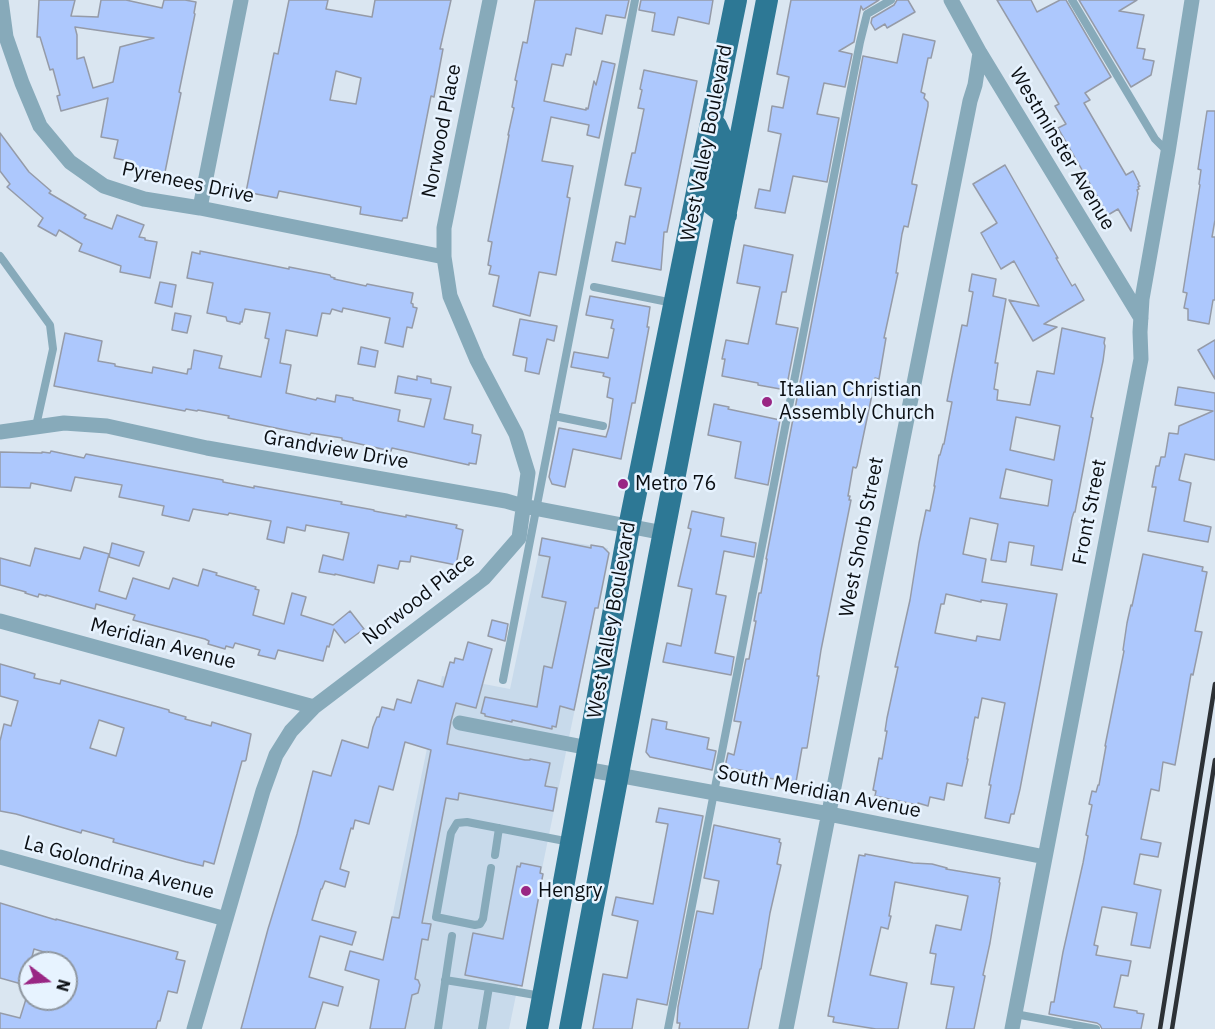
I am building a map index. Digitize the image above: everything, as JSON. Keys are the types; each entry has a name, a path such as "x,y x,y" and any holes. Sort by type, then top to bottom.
{"main road":[{"name":"West Valley Boulevard","path":"537,1029 629,527 736,0"},
{"name":"West Valley Boulevard","path":"570,1029 767,0"},
{"path":"711,120 721,137 722,152 712,204 726,215"}],"street":[{"name":"Pyrenees Drive","path":"1,0 6,37 40,126 70,162 105,186 144,200 200,208 444,257"},
{"path":"200,208 242,0"},
{"name":"Norwood Place","path":"194,1029 263,792 276,755 291,730 314,707 484,578 519,538 530,507 528,473 516,434 477,360 454,307 444,257 444,228 490,0"},
{"name":"Westminster Avenue","path":"951,0 980,53 1141,318"},
{"name":"Front Street","path":"1013,1021 1141,359 1142,299 1192,0"},
{"name":"West Shorb Street","path":"786,1029 980,53"},
{"name":"Grandview Drive","path":"0,432 64,423 106,426 207,448 506,501 664,533"},
{"name":"Meridian Avenue","path":"0,621 314,707"},
{"name":"South Meridian Avenue","path":"460,723 587,759 618,775 1045,857"},
{"name":"La Golondrina Avenue","path":"0,857 226,919"}],"lane":[{"path":"503,680 530,507 554,416 636,0"},
{"path":"668,1029 860,42 867,14 891,0"},
{"path":"1072,0 1155,140 1168,152"},
{"path":"0,256 50,325 53,349 36,426"},
{"path":"594,287 674,303"},
{"path":"554,416 603,426"},
{"path":"491,868 483,919 480,924 436,917 451,833 457,823 466,822 571,842"},
{"path":"495,855 499,828"},
{"path":"438,1029 452,936"},
{"path":"445,980 543,996"},
{"path":"482,1029 489,987"},
{"path":"1013,1021 1096,1029"}],"shaded area":[{"path":"542,538 608,548 509,1029 369,1029 442,676 510,689"}],"building":[{"path":"39,0 75,0 71,16 98,17 101,0 126,0 162,8 164,0 196,2 164,177 126,168 128,161 114,158 118,140 101,137 108,98 61,111 57,96 60,95 53,69 50,70 40,37 37,37","holes":["75,27 154,38 120,47 113,82 93,88 84,57 77,59"]},
{"path":"289,0 328,0 326,9 372,17 375,0 451,0 440,49 443,49 434,97 431,96 407,218 403,218 402,221 360,214 361,207 279,191 277,198 246,192 274,53 278,54","holes":["336,71 361,78 356,104 330,100"]},
{"path":"535,0 629,0 625,18 606,15 602,34 576,28 571,55 566,54 563,66 552,64 544,101 586,110 602,61 615,64 599,138 587,135 589,125 551,117 542,161 573,166 567,197 570,198 556,275 539,272 530,316 493,306 499,276 489,274 491,266 488,265 492,242 488,241 514,108 512,107 517,81 515,80 523,42 527,43"},
{"path":"641,0 713,0 709,24 678,17 674,35 652,31 655,13 639,10"},
{"path":"791,0 879,0 863,10 861,6 854,42 839,51 852,54 845,87 824,83 817,114 839,118 827,182 793,176 785,213 755,208 759,189 770,191 781,134 768,131 772,106 783,108 789,77 777,74"},
{"path":"897,0 908,0 915,12 887,28 885,24 875,30 871,23 872,18 894,5"},
{"path":"997,0 1031,0 1037,12 1060,0 1066,0 1111,77 1085,93 1090,100 1084,103 1126,175 1133,171 1139,183 1131,231 1118,209 1108,215 1058,128 1066,124 1055,106 1059,104"},
{"path":"1079,0 1137,0 1119,11 1144,15 1137,48 1145,49 1143,59 1154,61 1151,75 1131,87"},
{"path":"903,34 935,41 931,58 928,58 921,92 925,94 924,98 928,106 912,182 917,185 908,227 904,226 902,234 896,273 898,273 884,338 886,338 879,379 875,378 857,466 853,467 848,496 851,500 821,650 807,748 802,748 796,782 753,776 754,773 725,767 728,753 734,755 741,722 734,721 746,659 749,659 759,593 761,593 863,56 897,63"},
{"path":"644,70 697,81 667,232 664,232 661,270 612,261 616,242 625,244 630,216 635,217 641,188 625,185 632,153 635,153 644,109 638,108"},
{"path":"1207,111 1215,111 1215,220 1212,237 1215,237 1215,300 1213,300 1209,324 1188,320 1188,309 1184,308 1187,293 1183,292 1200,185 1201,170 1198,169"},
{"path":"0,133 29,172 51,191 49,193 86,215 84,218 112,229 117,215 144,225 139,237 157,242 150,278 120,272 121,266 79,251 82,244 59,230 56,236 38,226 43,218 7,187 10,184 0,171"},
{"path":"1005,165 1072,286 1075,284 1084,300 1044,324 1057,327 1033,341 1009,300 1039,306 1014,261 1001,269 981,233 997,223 973,184"},
{"path":"744,245 793,255 786,292 782,292 776,324 798,328 786,390 722,376 725,359 722,359 726,340 748,344 760,287 737,283"},
{"path":"200,251 330,275 334,279 366,286 367,284 413,293 411,303 417,308 412,328 407,327 403,347 385,343 390,318 343,308 342,312 332,309 330,314 322,313 317,336 286,330 280,363 291,365 286,393 335,402 336,395 353,398 353,400 400,410 398,421 424,427 431,399 395,393 398,376 417,380 417,376 431,379 431,383 451,387 444,419 473,425 472,433 481,435 476,464 469,463 469,465 392,448 391,451 342,440 342,438 311,433 310,435 198,410 186,409 185,411 54,386 65,333 102,341 98,361 115,364 115,366 152,373 153,367 187,374 188,369 191,369 194,350 222,356 219,368 261,377 269,339 265,338 270,313 245,309 240,324 227,321 226,317 207,313 213,283 187,278 192,252 200,254"},
{"path":"972,274 996,279 993,296 1006,299 995,363 998,363 994,389 998,390 997,400 1030,405 1037,371 1054,374 1062,328 1105,338 1103,361 1091,417 1093,418 1062,570 1031,565 1034,546 1009,542 1006,562 991,560 998,524 970,518 963,554 986,559 982,582 1057,594 1020,789 1014,814 1011,814 1009,823 985,818 1005,703 982,698 978,718 975,717 962,786 947,783 944,800 930,797 928,806 918,803 918,805 875,796 876,791 873,790 879,758 882,759 887,718 898,667 895,667 910,600 919,543 926,510 930,511 939,455 944,444 952,402 947,401 962,325 967,326 973,292 969,291","holes":["1016,417 1060,426 1054,460 1010,450","1006,469 1052,480 1048,506 1000,498","946,594 981,602 981,600 1007,604 1000,640 977,636 976,641 935,633 941,604 944,604"]},
{"path":"160,282 176,285 172,307 155,303"},
{"path":"590,296 650,307 647,327 649,327 635,403 632,403 621,459 573,449 565,487 552,484 549,477 559,428 606,437 613,399 607,397 610,378 603,376 604,373 571,367 574,352 608,358 614,329 611,328 613,320 586,315"},
{"path":"175,313 191,316 187,333 172,330"},
{"path":"520,319 557,326 554,341 547,339 539,374 525,371 527,358 513,355"},
{"path":"1215,340 1215,379 1198,350"},
{"path":"361,347 378,351 375,367 358,364"},
{"path":"1178,387 1215,393 1215,460 1185,454 1179,480 1191,483 1184,521 1211,527 1208,542 1148,531 1156,487 1152,487 1156,466 1159,466 1161,457 1165,457 1169,433 1178,434 1179,426 1213,411 1175,405"},
{"path":"714,404 780,420 768,485 735,478 741,442 708,435"},
{"path":"51,451 84,458 86,454 254,488 254,486 342,502 341,504 374,511 457,525 456,528 463,530 456,565 411,556 410,562 400,561 398,569 378,565 374,583 319,572 323,555 343,560 349,533 306,525 305,531 287,527 284,543 267,539 271,521 193,509 189,521 162,515 164,506 119,497 122,485 75,477 71,491 31,483 30,488 0,487 0,452 50,453"},
{"path":"692,511 724,518 721,536 756,543 754,557 724,551 716,594 726,596 715,653 734,657 731,675 663,662 667,643 681,646 692,589 678,586 691,529 688,528"},
{"path":"542,538 591,548 591,545 603,547 609,553 574,710 560,706 556,727 552,726 552,729 485,716 481,713 485,697 537,707 544,666 552,668 566,602 542,597 550,557 539,555"},
{"path":"112,543 144,552 139,566 109,557"},
{"path":"84,547 109,554 99,591 126,599 133,578 169,589 173,578 198,586 203,569 256,587 255,589 259,590 253,615 284,624 292,593 306,597 301,615 333,625 350,611 364,629 345,643 334,629 323,661 278,650 275,659 258,655 260,650 235,643 233,648 226,646 225,649 208,644 209,641 205,639 133,620 135,615 96,604 95,609 46,595 39,594 38,597 0,585 0,558 30,566 35,548 80,559"},
{"path":"1143,554 1203,567 1202,571 1207,572 1195,631 1202,632 1193,675 1191,674 1175,765 1163,762 1159,791 1151,789 1141,839 1161,843 1158,857 1140,854 1134,884 1161,890 1150,948 1131,945 1137,913 1104,907 1102,907 1094,945 1098,946 1096,955 1131,961 1128,976 1121,975 1114,1007 1144,1014 1141,1029 1102,1029 1097,1023 1049,1014 1051,1002 1054,1002 1083,863 1092,805 1089,804 1092,791 1096,792 1099,785 1124,651 1127,623"},
{"path":"492,620 508,624 505,641 488,636"},
{"path":"468,642 492,649 476,708 456,703 447,744 550,763 545,786 557,788 553,811 459,793 458,800 446,798 422,923 431,924 428,940 422,939 415,979 420,985 418,993 412,995 405,1029 370,1029 379,980 345,970 350,951 383,960 392,917 399,918 431,750 405,742 393,790 379,786 369,824 355,820 353,829 351,828 340,869 349,872 345,887 325,881 312,920 356,932 352,945 320,936 309,977 343,987 338,1006 323,1002 315,1029 241,1029 313,771 331,776 342,740 368,748 373,727 382,707 394,710 397,699 411,703 418,680 443,687 450,662 454,663 455,658 463,660"},
{"path":"0,664 35,674 34,678 60,684 61,680 169,710 169,712 186,717 185,719 211,726 212,722 251,734 246,760 242,761 214,864 204,861 203,866 186,862 113,842 114,839 82,830 81,833 0,811 0,741 4,724 11,726 18,701 0,696","holes":["99,720 124,728 116,756 90,748"]},
{"path":"652,719 667,722 666,729 709,738 707,749 716,751 712,770 650,757 646,752"},
{"path":"659,808 703,816 667,1005 637,999 632,1029 593,1029 603,974 627,978 638,921 612,915 616,897 653,904 668,824 656,822"},
{"path":"714,825 780,839 777,864 781,865 748,1029 679,1029 678,1007 697,911 713,914 719,881 704,878"},
{"path":"865,854 913,863 932,864 946,869 1000,878 983,975 985,976 974,1029 946,1029 954,987 931,984 936,954 930,953 936,925 961,930 968,896 895,882 888,929 881,927 870,975 907,983 898,1029 876,1029 833,1022 834,1017 828,1016 859,855 865,856"},
{"path":"521,863 541,867 540,873 543,874 522,986 465,975 473,933 503,939 517,866 520,867"},
{"path":"0,903 178,952 176,959 185,961 177,993 168,991 156,1029 0,1029 0,1013 20,1018 22,1011 78,1011 78,951 34,949 34,951 18,951 18,983 0,978"}],"railway":[{"path":"1160,1029 1215,684"},
{"path":"1172,1029 1215,760"}],"place":[{"name":"Italian Christian Assembly Church","path":"767,402"},
{"name":"Metro 76","path":"623,484"},
{"name":"Hengry","path":"526,891"}]}
